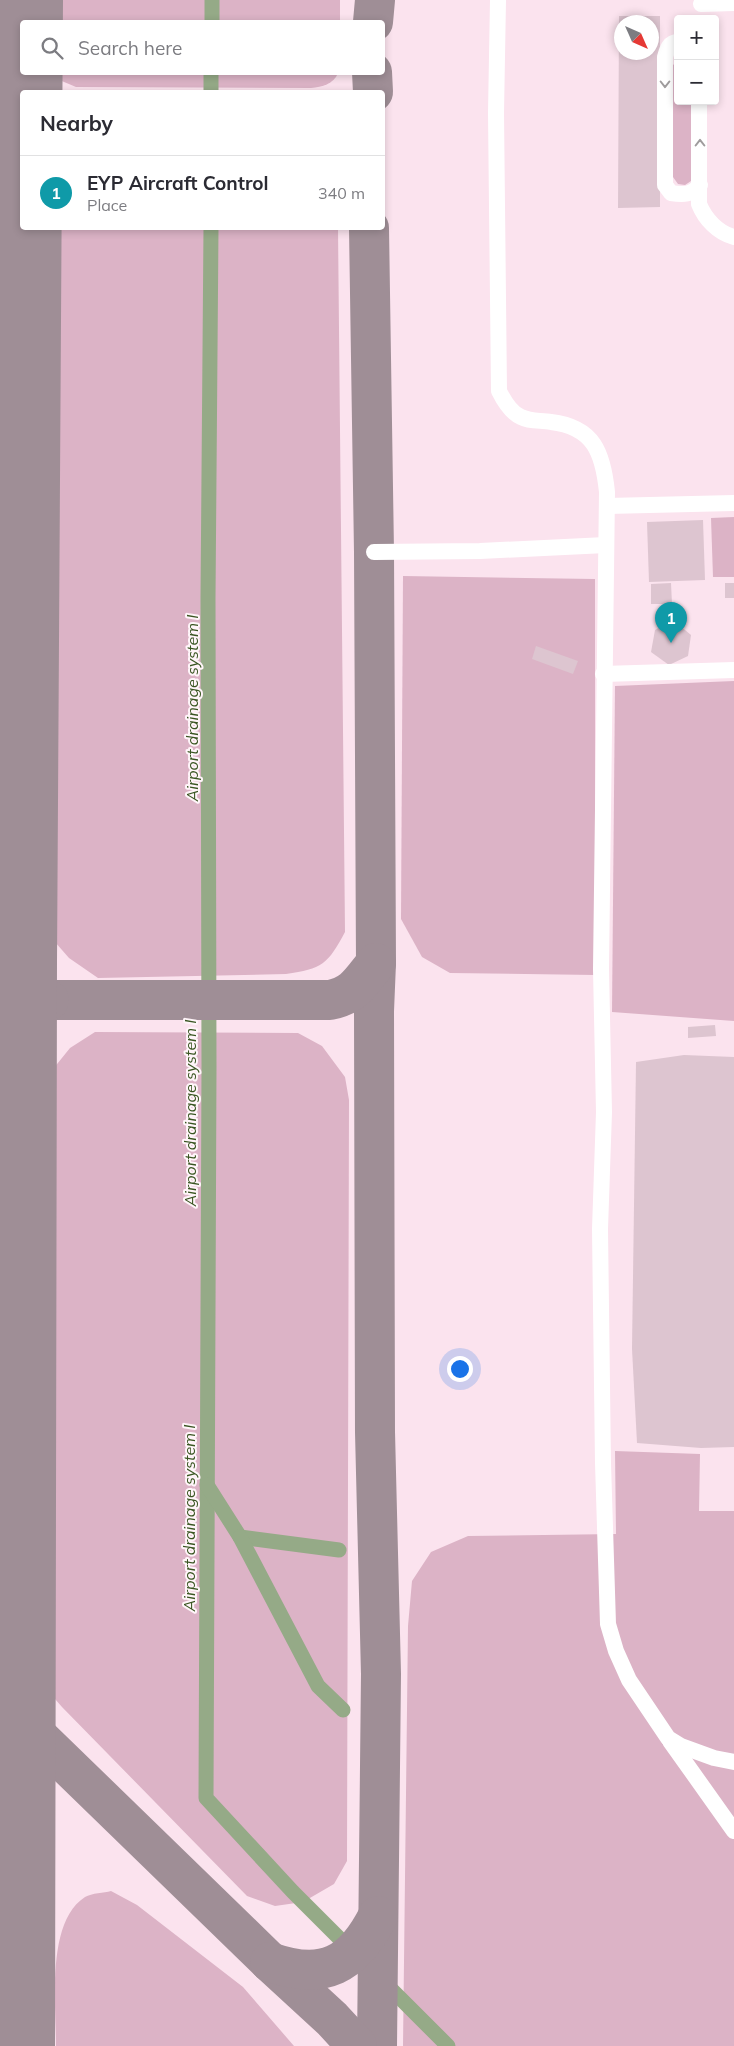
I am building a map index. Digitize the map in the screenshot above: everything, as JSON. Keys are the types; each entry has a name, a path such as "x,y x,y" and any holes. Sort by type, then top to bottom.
{"lane":[{"path":"498,0 496,113 499,391 505,402 520,417 573,427 588,437 597,449 604,467 607,506 603,674 601,969 604,1112 600,1239 606,1601 608,1624 616,1651 626,1673 668,1738 734,1831"},
{"path":"701,4 734,3"},
{"path":"674,42 668,47 665,57 666,185 671,193 689,194 700,184"},
{"path":"699,105 700,184 698,199 701,209 707,218 725,235 734,237"},
{"path":"607,506 734,502"},
{"path":"374,552 480,551 606,545"},
{"path":"603,674 734,670"},
{"path":"668,1738 681,1746 705,1755 734,1762"}],"shaded area":[{"path":"47,0 340,0 340,20 47,20"},
{"path":"673,65 674,105 695,105 694,179 685,185 678,184 673,177"},
{"path":"54,75 337,75 334,80 327,84 311,88 76,87 57,79"},
{"path":"47,230 338,230 345,932 334,951 323,963 316,967 286,974 98,978 69,958 55,942 44,916 50,434"},
{"path":"734,517 734,577 713,577 711,518"},
{"path":"403,576 595,579 595,975 450,973 422,957 401,919"},
{"path":"734,681 734,1021 612,1012 615,686"},
{"path":"95,1032 298,1033 322,1046 345,1077 349,1100 347,1861 334,1884 303,1902 275,1906 247,1896 62,1707 55,1699 51,1685 54,1546 47,1107 49,1074 70,1048"},
{"path":"615,1451 700,1454 699,1511 734,1511 734,2046 403,2046 408,1626 412,1581 431,1552 468,1536 616,1534"},
{"path":"111,1891 137,1905 243,1987 294,2046 56,2046 56,1965 64,1925 73,1909 85,1897"}],"building":[{"path":"659,16 660,16 660,207 618,208 619,60 659,60"},
{"path":"703,520 705,580 649,582 647,522"},
{"path":"671,583 672,604 651,604 651,584"},
{"path":"725,583 734,583 734,598 725,598"},
{"path":"673,620 691,635 688,656 669,665 651,652 655,630"},
{"path":"536,646 578,661 573,674 532,659"},
{"path":"715,1025 716,1036 688,1038 688,1027"},
{"path":"684,1055 734,1057 734,1447 701,1448 637,1443 632,1349 636,1062"}],"waterway":[{"name":"Airport drainage system I","path":"212,0 212,20"},
{"name":"Airport drainage system I","path":"211,75 211,90"},
{"name":"Airport drainage system I","path":"211,230 208,598 209,1066 206,1798 293,1892 344,1943"},
{"path":"207,1485 240,1537 339,1550"},
{"path":"240,1537 318,1686 343,1710"},
{"path":"363,1962 373,1971"},
{"path":"386,1984 448,2046"}],"taxiway":[{"path":"373,20 375,0"},
{"path":"14,73 22,90"},
{"path":"372,75 373,90"},
{"path":"13,158 20,138"},
{"path":"369,230 374,552 376,963 374,1011 375,1432 381,1674 377,2046"},
{"path":"7,961 29,990 49,1000 330,1000 339,998 352,991 376,963"},
{"path":"7,1040 15,1025 24,1015 34,1007 49,1000"},
{"path":"5,1694 23,1722 270,1962 332,2019 357,2046"},
{"path":"270,1962 306,1970 321,1969 335,1964 347,1957 358,1947 378,1916"}],"runway":[{"path":"5,2046 7,961 13,0"}],"place":[{"name":"EYP Aircraft Control","path":"671,643"}]}
